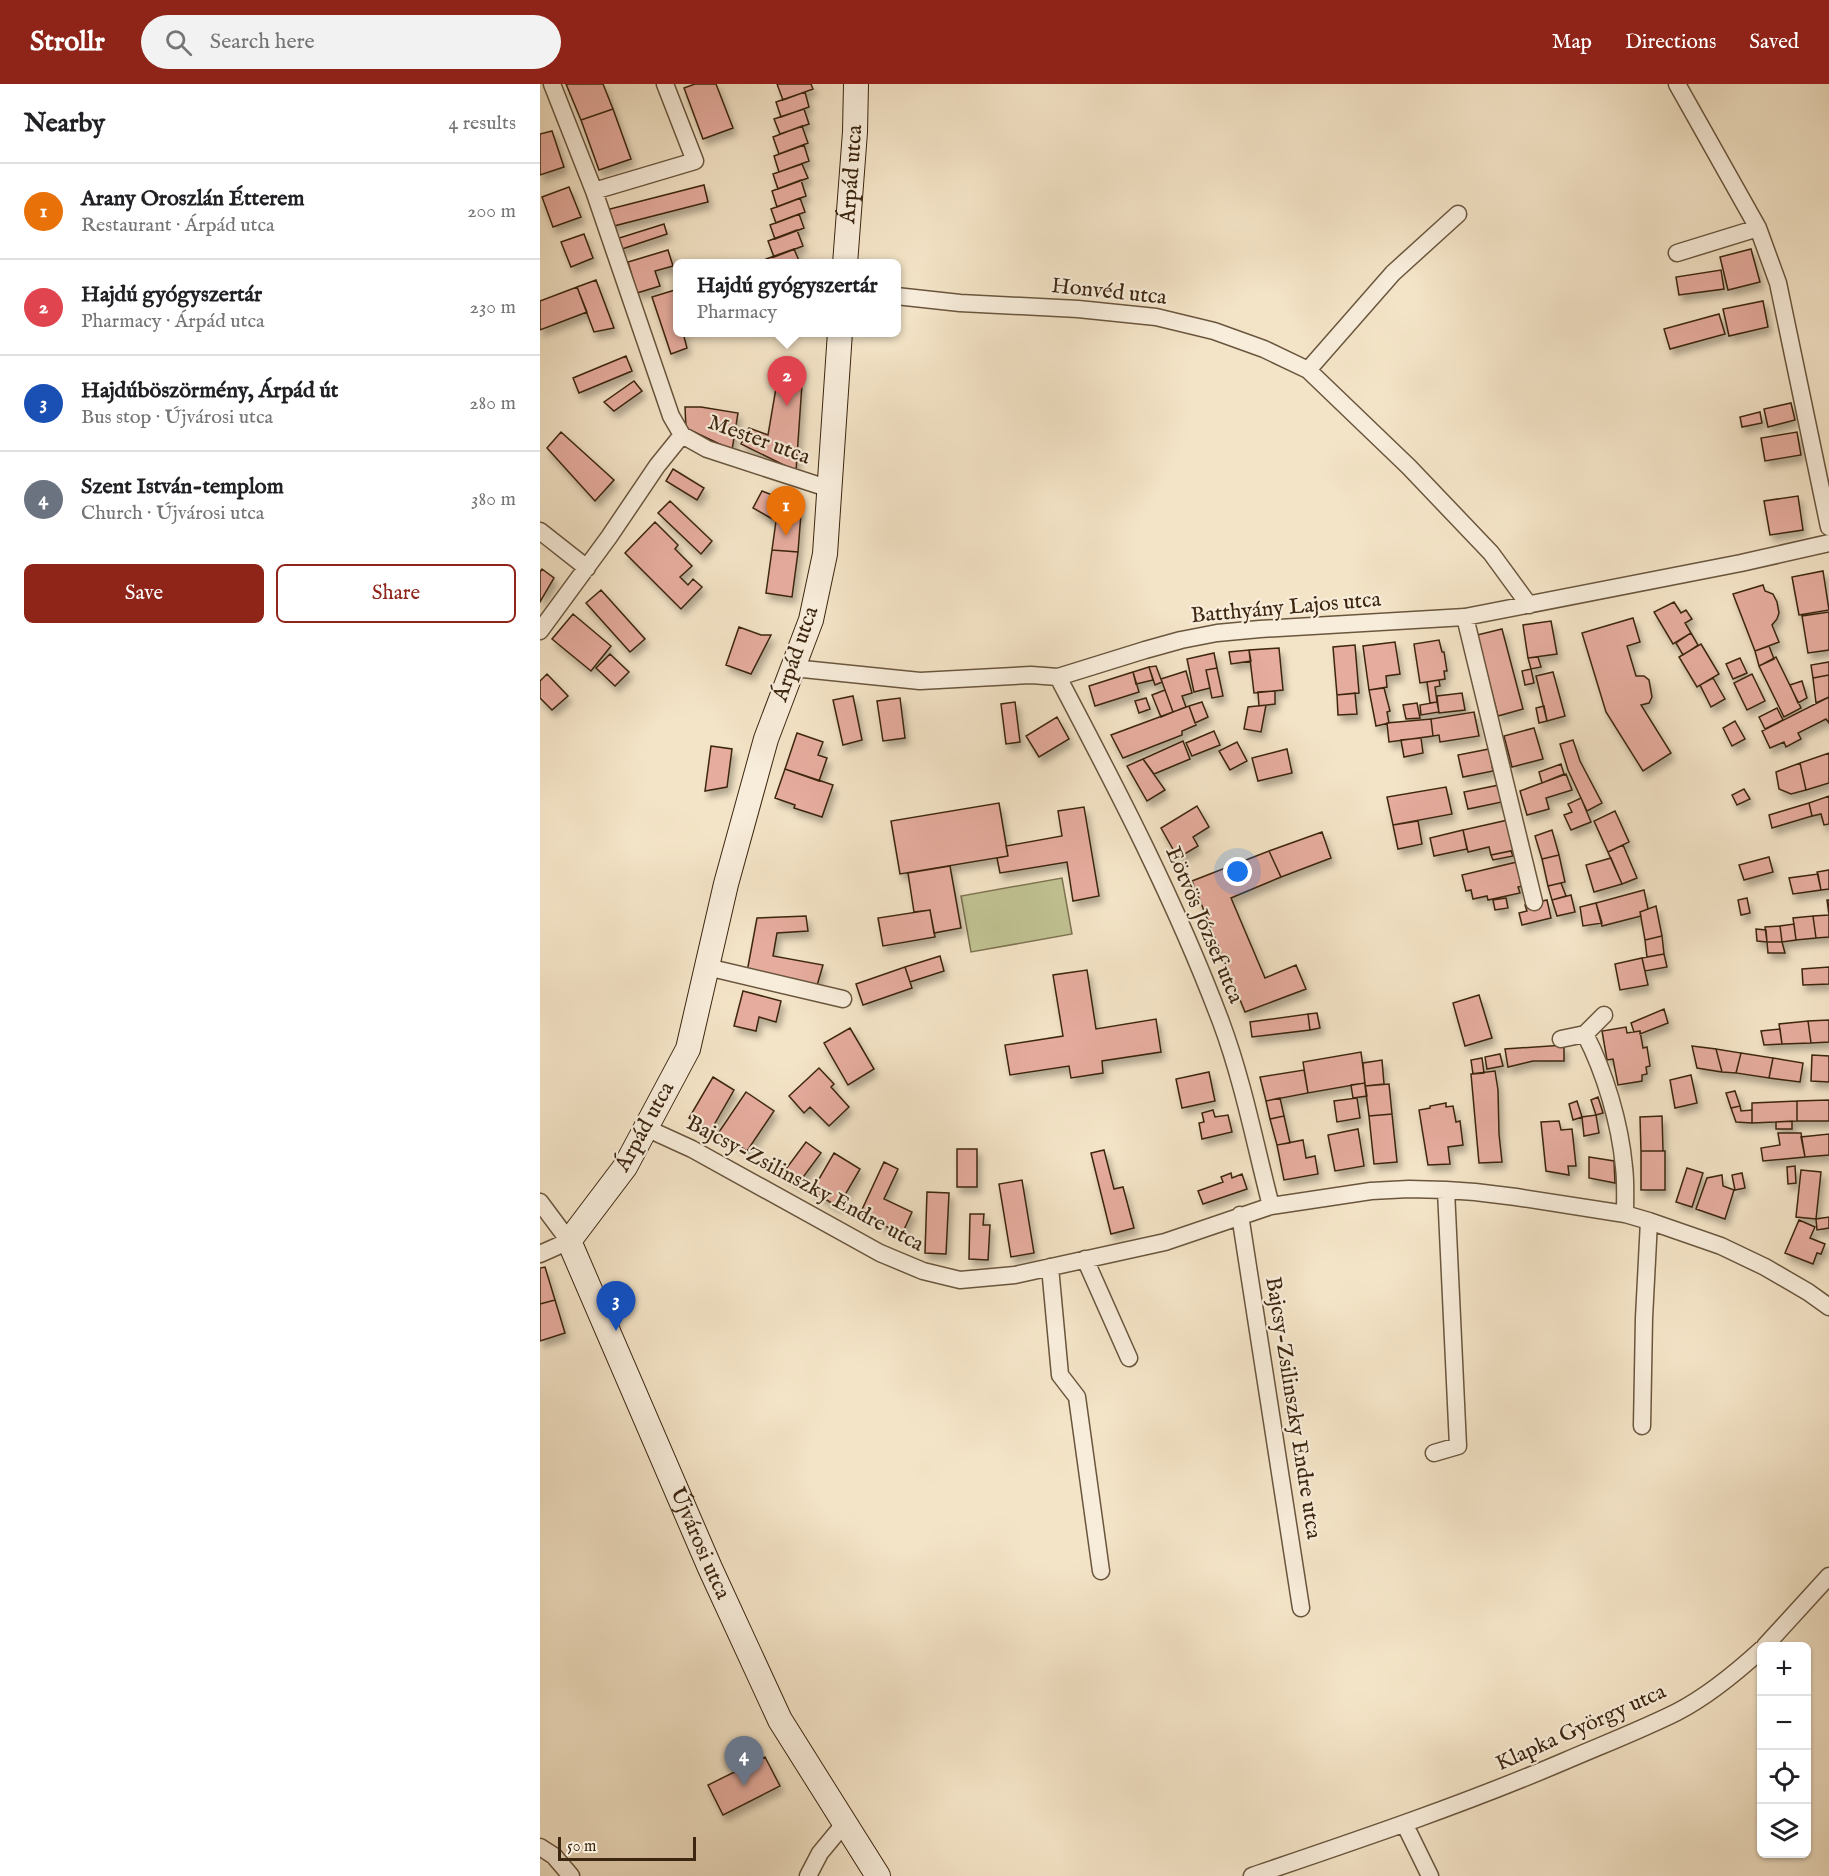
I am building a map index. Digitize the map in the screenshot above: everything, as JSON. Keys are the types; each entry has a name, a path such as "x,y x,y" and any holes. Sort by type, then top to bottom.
{"street":[{"name":"Mester utca","path":"552,84 594,191 671,416 682,435 707,449 830,489"},
{"path":"594,191 694,161 665,84"},
{"name":"Árpád utca","path":"845,259 855,132 856,84"},
{"path":"1677,84 1758,228 1778,283 1829,527"},
{"path":"1308,369 1393,273 1458,214"},
{"path":"1677,253 1758,228"},
{"name":"Honvéd utca","path":"901,296 1156,317 1214,331 1264,349 1308,369 1409,467 1491,553 1529,605"},
{"name":"Árpád utca","path":"569,1241 625,1167 688,1048 726,884 766,739 811,620 825,554 840,337"},
{"path":"540,631 587,568 657,466 682,435"},
{"path":"540,531 587,568"},
{"name":"Batthyány Lajos utca","path":"793,668 920,681 1031,675 1058,677 1145,650 1217,633 1466,618 1829,543"},
{"path":"1466,618 1534,902"},
{"name":"Eötvös József utca","path":"1058,677 1156,868 1193,951 1230,1052 1271,1206"},
{"path":"707,967 843,999"},
{"path":"1561,1039 1585,1034 1604,1015"},
{"path":"1585,1034 1594,1051 1618,1124 1625,1169 1625,1214"},
{"name":"Bajcsy-Zsilinszky Endre utca","path":"646,1128 692,1149 880,1253 923,1271 960,1280 1015,1275 1165,1242 1271,1206 1371,1191 1446,1190 1475,1192 1625,1214 1648,1221 1721,1246 1765,1267 1809,1292 1829,1307"},
{"path":"1434,1453 1458,1446 1446,1190"},
{"name":"Újvárosi utca","path":"540,1202 569,1241 710,1568 780,1720 879,1876"},
{"name":"Bajcsy-Zsilinszky Endre utca","path":"1240,1215 1301,1608"},
{"path":"1642,1426 1648,1221"},
{"path":"540,1254 569,1241"},
{"path":"1085,1259 1128,1358"},
{"path":"1050,1267 1060,1375 1077,1397 1101,1571"},
{"name":"Klapka György utca","path":"1768,1642 1829,1576"},
{"name":"Klapka György utca","path":"1252,1876 1405,1825 1491,1792 1679,1711 1736,1673 1757,1654"},
{"path":"808,1876 820,1853 844,1824"},
{"path":"1405,1825 1430,1876"},
{"path":"540,1847 554,1856 571,1876"}],"green space":[{"path":"1062,878 1072,934 971,952 961,896"}],"building":[{"path":"566,84 603,84 613,109 581,120"},
{"path":"695,84 716,84 733,128 703,139 684,88"},
{"path":"777,84 811,84 813,89 783,100"},
{"path":"805,92 809,107 781,117 776,102"},
{"path":"613,109 631,159 599,170 581,120"},
{"path":"804,109 809,124 780,134 774,119"},
{"path":"802,126 808,143 779,154 773,137"},
{"path":"552,131 564,167 540,175 540,134"},
{"path":"804,145 809,161 779,172 774,156"},
{"path":"802,164 808,178 778,189 773,174"},
{"path":"801,180 806,196 777,207 772,191"},
{"path":"704,185 708,202 610,227 606,210"},
{"path":"569,187 581,217 553,227 542,197"},
{"path":"800,198 805,212 776,223 771,209"},
{"path":"799,214 804,228 775,239 770,225"},
{"path":"664,224 667,234 619,250 616,239"},
{"path":"797,230 803,246 774,257 768,241"},
{"path":"584,234 593,258 571,267 561,242"},
{"path":"794,249 798,259 766,259"},
{"path":"1751,249 1760,282 1728,290 1720,257"},
{"path":"668,250 673,266 655,271 660,286 637,293 628,262"},
{"path":"1721,270 1724,289 1679,295 1676,277"},
{"path":"596,280 614,328 594,332 577,287"},
{"path":"577,287 587,312 540,330 540,301"},
{"path":"673,291 673,337 684,337 687,348 671,354 652,297"},
{"path":"1763,301 1768,327 1729,336 1723,309"},
{"path":"1719,314 1725,334 1670,349 1664,329"},
{"path":"626,356 632,371 579,393 573,378"},
{"path":"634,381 642,391 614,411 604,402"},
{"path":"777,382 802,384 796,471 741,444 749,428 768,435"},
{"path":"1791,403 1795,420 1768,427 1764,409"},
{"path":"685,407 738,413 732,450 686,428"},
{"path":"1760,412 1762,423 1742,427 1740,417"},
{"path":"561,432 614,480 595,501 547,448"},
{"path":"1797,432 1801,455 1765,461 1761,438"},
{"path":"673,469 704,488 697,500 666,481"},
{"path":"762,491 795,504 801,513 798,552 772,550 776,521 753,508"},
{"path":"1798,496 1803,530 1770,535 1764,501"},
{"path":"670,501 712,541 701,554 658,513"},
{"path":"655,522 678,545 675,549 692,566 680,577 688,585 693,579 702,587 681,609 625,553"},
{"path":"772,550 798,552 792,597 766,593"},
{"path":"542,569 554,578 540,602 540,572"},
{"path":"1823,571 1829,610 1799,615 1792,577"},
{"path":"1763,585 1765,591 1773,594 1777,602 1779,613 1772,625 1779,642 1755,651 1733,594"},
{"path":"601,590 645,639 630,652 586,603"},
{"path":"1674,602 1681,613 1686,610 1692,619 1685,623 1691,633 1673,644 1654,612"},
{"path":"1829,612 1829,650 1808,653 1802,616"},
{"path":"573,614 611,646 591,671 552,639"},
{"path":"1633,618 1640,642 1627,646 1636,676 1644,676 1649,680 1652,697 1649,703 1641,705 1671,753 1643,771 1606,712 1582,633"},
{"path":"1551,621 1557,654 1528,658 1523,625"},
{"path":"739,627 761,635 771,635 751,674 726,665"},
{"path":"1502,629 1523,709 1498,716 1477,635"},
{"path":"1691,633 1698,645 1683,655 1676,643"},
{"path":"1439,640 1442,652 1444,652 1447,671 1444,671 1445,679 1420,683 1414,644"},
{"path":"1395,642 1400,674 1386,676 1387,687 1369,690 1363,646"},
{"path":"1701,644 1719,674 1697,687 1679,657"},
{"path":"1355,645 1359,693 1337,695 1333,647"},
{"path":"1769,646 1774,659 1759,666 1755,651"},
{"path":"1279,648 1283,690 1254,693 1249,650"},
{"path":"1249,650 1251,661 1231,664 1229,652"},
{"path":"1214,653 1217,668 1206,670 1210,688 1194,692 1187,659"},
{"path":"610,654 629,672 615,686 596,668"},
{"path":"1538,657 1541,667 1531,669 1528,658"},
{"path":"1776,657 1801,708 1784,717 1759,666"},
{"path":"1740,658 1747,673 1733,679 1726,664"},
{"path":"1829,662 1829,675 1813,678 1811,665"},
{"path":"1156,666 1162,682 1155,685 1149,667"},
{"path":"1149,667 1153,680 1136,684 1133,672"},
{"path":"1217,668 1223,696 1212,698 1206,670"},
{"path":"1531,669 1534,683 1525,685 1522,671"},
{"path":"1186,671 1192,693 1182,696 1186,707 1173,712 1161,679"},
{"path":"1133,672 1139,692 1095,706 1089,686"},
{"path":"1553,672 1565,716 1547,721 1536,676"},
{"path":"547,674 568,696 552,710 540,698 540,681"},
{"path":"1752,674 1765,701 1747,710 1734,683"},
{"path":"1829,675 1829,697 1816,703 1813,678"},
{"path":"1713,678 1725,699 1711,707 1700,685"},
{"path":"1439,680 1440,686 1435,687 1437,702 1430,703 1427,682"},
{"path":"1802,681 1807,698 1798,703 1790,685"},
{"path":"1384,688 1390,711 1387,712 1389,723 1376,726 1369,690"},
{"path":"1165,690 1173,712 1161,717 1152,695"},
{"path":"1275,691 1275,704 1259,706 1258,692"},
{"path":"1355,693 1357,714 1338,715 1337,695"},
{"path":"1462,693 1465,710 1439,713 1437,696"},
{"path":"853,696 862,740 843,745 833,700"},
{"path":"1829,697 1829,723 1826,719 1798,733 1801,739 1786,747 1784,742 1770,748 1762,731"},
{"path":"900,698 905,738 883,741 877,701"},
{"path":"1146,698 1150,709 1139,713 1135,701"},
{"path":"1015,702 1020,742 1006,744 1001,704"},
{"path":"1202,702 1208,717 1195,723 1189,706"},
{"path":"1437,702 1439,712 1421,715 1420,705"},
{"path":"1417,703 1420,718 1406,719 1403,705"},
{"path":"1266,705 1261,732 1244,729 1248,707"},
{"path":"1189,706 1196,725 1182,731 1182,735 1123,758 1111,735"},
{"path":"1544,706 1547,721 1539,723 1536,708"},
{"path":"1777,708 1783,720 1765,729 1759,717"},
{"path":"1474,712 1479,736 1440,742 1439,735 1433,736 1431,719"},
{"path":"1057,717 1069,739 1039,757 1026,736"},
{"path":"1431,719 1433,736 1389,742 1387,723"},
{"path":"1735,721 1745,739 1732,746 1723,728"},
{"path":"1534,728 1543,759 1512,767 1504,736"},
{"path":"1214,731 1220,745 1192,756 1186,743"},
{"path":"797,733 823,742 818,755 827,758 819,781 785,769"},
{"path":"1421,738 1423,753 1404,757 1401,740"},
{"path":"1573,740 1580,761 1602,803 1587,811 1568,770 1560,744"},
{"path":"1183,741 1190,759 1154,774 1143,759"},
{"path":"1237,742 1247,761 1230,770 1219,751"},
{"path":"711,746 732,749 727,787 705,791"},
{"path":"1287,749 1292,773 1258,781 1252,758"},
{"path":"1489,749 1493,771 1463,777 1458,755"},
{"path":"1829,753 1829,783 1806,790 1800,763"},
{"path":"1143,759 1165,790 1147,801 1127,766"},
{"path":"1800,763 1806,790 1791,794 1779,789 1776,772"},
{"path":"1561,764 1564,774 1542,783 1539,772"},
{"path":"785,769 833,785 822,817 794,808 795,805 775,798"},
{"path":"1566,774 1572,790 1546,798 1549,809 1527,815 1520,791"},
{"path":"1499,785 1502,802 1468,809 1464,792"},
{"path":"1446,787 1452,814 1393,825 1387,797"},
{"path":"1744,789 1750,799 1737,805 1732,795"},
{"path":"1829,796 1829,824 1824,825 1821,814 1812,816 1809,803"},
{"path":"1581,798 1591,822 1571,830 1564,815 1572,812 1568,804"},
{"path":"999,803 1008,856 900,874 891,821"},
{"path":"1809,803 1812,816 1772,828 1769,815"},
{"path":"1197,806 1209,827 1193,837 1198,846 1178,858 1161,828"},
{"path":"1084,807 1099,896 1073,901 1067,862 1000,873 997,858 1008,856 1006,846 1062,836 1058,811"},
{"path":"1615,811 1629,842 1608,852 1594,821"},
{"path":"1508,820 1515,850 1491,855 1489,847 1468,852 1463,830"},
{"path":"1418,821 1422,844 1398,849 1393,825"},
{"path":"1463,830 1467,849 1434,856 1430,838"},
{"path":"1552,830 1559,855 1542,859 1535,836"},
{"path":"1322,832 1331,858 1281,877 1269,851"},
{"path":"1623,845 1637,878 1622,884 1608,852"},
{"path":"1269,851 1281,877 1231,898 1265,978 1296,965 1306,989 1245,1012 1192,881"},
{"path":"1511,851 1513,856 1493,860 1491,855"},
{"path":"1559,855 1565,882 1548,886 1542,859"},
{"path":"1769,857 1773,872 1744,880 1739,865"},
{"path":"1611,858 1622,884 1594,892 1586,865"},
{"path":"1517,862 1523,886 1518,887 1520,893 1488,900 1487,896 1473,899 1471,890 1466,891 1462,875"},
{"path":"950,866 961,928 934,933 930,910 914,912 908,873"},
{"path":"1829,870 1829,889 1821,890 1817,872"},
{"path":"1818,874 1821,890 1793,894 1789,878"},
{"path":"1561,883 1566,896 1552,900 1548,886"},
{"path":"1644,890 1648,909 1640,912 1641,916 1602,926 1596,903"},
{"path":"1571,895 1575,912 1557,916 1552,900"},
{"path":"1506,898 1508,908 1495,910 1493,900"},
{"path":"1747,898 1750,913 1741,915 1738,900"},
{"path":"1547,900 1551,918 1522,925 1519,913 1527,911 1525,905"},
{"path":"1596,903 1602,923 1583,926 1580,907"},
{"path":"1656,906 1662,936 1645,940 1640,912"},
{"path":"930,910 935,937 883,946 878,918"},
{"path":"1829,915 1829,937 1816,938 1813,916"},
{"path":"806,916 808,931 777,933 773,956 823,965 816,989 747,972 757,918"},
{"path":"1813,916 1816,938 1796,940 1793,918"},
{"path":"1794,924 1796,940 1782,942 1780,926"},
{"path":"1780,926 1782,942 1767,942 1765,927"},
{"path":"1756,929 1766,930 1767,942 1757,941"},
{"path":"1662,936 1664,954 1647,957 1645,940"},
{"path":"1767,942 1782,942 1785,953 1768,953"},
{"path":"1664,954 1667,967 1645,971 1642,958"},
{"path":"940,956 944,971 910,982 905,967"},
{"path":"1642,958 1648,985 1620,990 1615,964"},
{"path":"905,967 912,988 863,1005 856,984"},
{"path":"1829,967 1829,984 1803,985 1802,969"},
{"path":"1087,970 1096,1029 1156,1019 1161,1052 1102,1061 1103,1073 1071,1078 1069,1066 1010,1075 1005,1045 1063,1036 1053,975"},
{"path":"743,991 781,1001 776,1022 759,1017 756,1031 734,1026"},
{"path":"1479,995 1492,1038 1465,1046 1453,1003"},
{"path":"1664,1009 1668,1023 1640,1034 1640,1031 1634,1032 1631,1023"},
{"path":"1317,1013 1320,1028 1310,1030 1308,1014"},
{"path":"1308,1014 1310,1030 1252,1037 1250,1022"},
{"path":"1829,1020 1829,1042 1811,1043 1808,1021"},
{"path":"1808,1021 1811,1043 1782,1044 1779,1024"},
{"path":"1626,1027 1627,1033 1640,1031 1643,1048 1647,1047 1650,1066 1646,1067 1647,1074 1642,1075 1642,1081 1618,1085 1613,1059 1607,1060 1602,1031"},
{"path":"850,1028 874,1069 848,1085 824,1043"},
{"path":"1780,1029 1782,1044 1764,1045 1761,1031"},
{"path":"1564,1045 1564,1061 1533,1061 1508,1067 1505,1049"},
{"path":"1692,1046 1716,1049 1722,1072 1697,1068"},
{"path":"1716,1049 1741,1053 1736,1073 1722,1072"},
{"path":"1361,1052 1365,1083 1308,1093 1303,1062"},
{"path":"1741,1053 1773,1058 1769,1078 1736,1073"},
{"path":"1500,1054 1503,1066 1487,1069 1485,1057"},
{"path":"1812,1055 1829,1056 1829,1082 1811,1081"},
{"path":"1482,1058 1484,1073 1473,1074 1471,1060"},
{"path":"1773,1058 1803,1063 1800,1082 1769,1078"},
{"path":"1382,1060 1384,1084 1365,1086 1363,1063"},
{"path":"819,1068 834,1084 831,1087 849,1107 829,1126 810,1107 804,1113 789,1096"},
{"path":"1304,1070 1308,1093 1266,1101 1260,1077"},
{"path":"1495,1071 1502,1162 1479,1163 1471,1074"},
{"path":"1209,1072 1215,1101 1182,1108 1176,1079"},
{"path":"1691,1075 1697,1103 1675,1108 1670,1080"},
{"path":"713,1077 734,1090 711,1130 689,1118"},
{"path":"1365,1083 1367,1096 1353,1098 1351,1085"},
{"path":"1389,1084 1392,1114 1369,1116 1365,1086"},
{"path":"1735,1091 1740,1106 1731,1108 1726,1093"},
{"path":"746,1092 774,1111 747,1151 719,1132"},
{"path":"1598,1097 1603,1113 1596,1115 1591,1100"},
{"path":"1280,1098 1284,1116 1270,1119 1266,1101"},
{"path":"1357,1098 1360,1118 1337,1122 1334,1101"},
{"path":"1829,1100 1829,1121 1797,1121 1797,1101"},
{"path":"1577,1101 1582,1117 1573,1120 1569,1104"},
{"path":"1797,1101 1797,1121 1752,1123 1752,1103"},
{"path":"1446,1103 1446,1107 1453,1106 1456,1122 1460,1121 1463,1145 1448,1147 1450,1164 1428,1165 1419,1110"},
{"path":"1740,1106 1741,1111 1752,1110 1752,1123 1736,1122 1731,1108"},
{"path":"1213,1110 1215,1117 1228,1115 1232,1132 1202,1139 1199,1123 1204,1122 1202,1113"},
{"path":"1392,1114 1397,1162 1374,1164 1369,1116"},
{"path":"1596,1115 1599,1133 1584,1136 1582,1117"},
{"path":"1284,1116 1290,1143 1277,1145 1270,1119"},
{"path":"1662,1116 1663,1151 1641,1151 1640,1117"},
{"path":"1559,1121 1561,1130 1572,1129 1576,1166 1568,1166 1569,1175 1546,1171 1541,1122"},
{"path":"1792,1121 1792,1129 1776,1129 1776,1122"},
{"path":"1358,1129 1364,1166 1335,1171 1328,1135"},
{"path":"1778,1133 1801,1133 1805,1157 1763,1161 1761,1148 1780,1145"},
{"path":"1829,1134 1829,1155 1805,1157 1801,1137"},
{"path":"1303,1140 1306,1158 1315,1156 1318,1174 1284,1180 1277,1145"},
{"path":"806,1142 821,1153 798,1184 783,1173"},
{"path":"957,1149 977,1149 977,1187 957,1187"},
{"path":"1104,1150 1114,1189 1123,1187 1134,1228 1111,1234 1091,1153"},
{"path":"1641,1151 1665,1151 1665,1190 1641,1190"},
{"path":"834,1153 860,1169 838,1207 812,1191"},
{"path":"1589,1157 1614,1161 1615,1183 1589,1178"},
{"path":"884,1162 898,1169 884,1199 912,1212 902,1234 860,1214"},
{"path":"1795,1166 1796,1183 1788,1184 1787,1167"},
{"path":"1687,1168 1703,1173 1692,1207 1676,1202"},
{"path":"1801,1170 1821,1172 1816,1219 1796,1217"},
{"path":"1231,1173 1232,1178 1242,1174 1247,1189 1203,1204 1198,1191 1223,1182 1221,1177"},
{"path":"1742,1173 1745,1188 1735,1190 1732,1175"},
{"path":"1722,1175 1723,1186 1734,1190 1725,1219 1696,1209 1707,1178"},
{"path":"1022,1180 1034,1253 1011,1257 999,1184"},
{"path":"927,1192 949,1193 946,1254 925,1253"},
{"path":"970,1214 984,1214 983,1225 990,1225 988,1260 969,1259"},
{"path":"1829,1217 1829,1228 1817,1230 1816,1219"},
{"path":"1799,1220 1815,1227 1810,1238 1825,1244 1821,1254 1817,1253 1813,1264 1785,1253"},
{"path":"545,1267 555,1300 540,1304 540,1268"},
{"path":"555,1300 565,1333 540,1341 540,1304"},
{"path":"765,1757 780,1786 723,1815 708,1785"}],"place":[{"name":"Hajdú gyógyszertár","path":"787,406"},
{"name":"Arany Oroszlán Étterem","path":"786,536"},
{"name":"Hajdúböszörmény, Árpád út","path":"616,1331"},
{"name":"Szent István-templom","path":"744,1786"}]}
